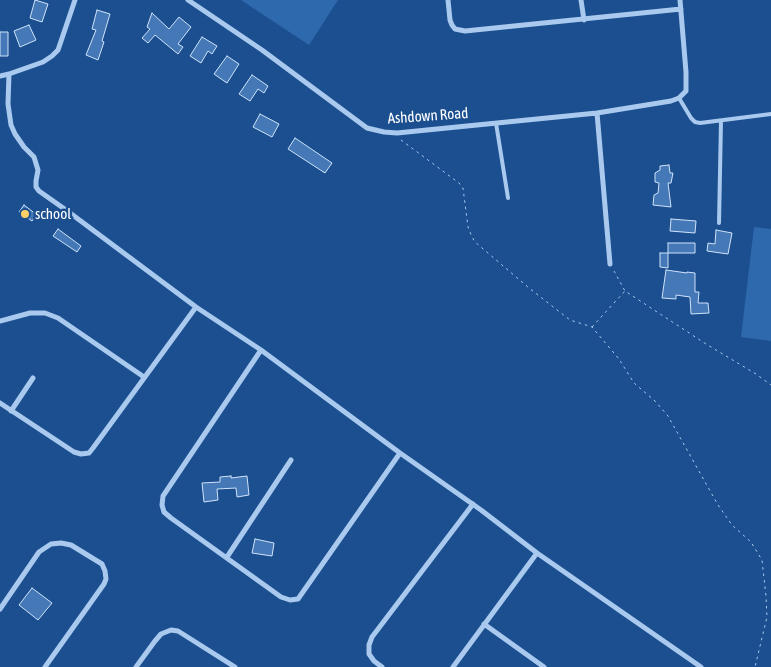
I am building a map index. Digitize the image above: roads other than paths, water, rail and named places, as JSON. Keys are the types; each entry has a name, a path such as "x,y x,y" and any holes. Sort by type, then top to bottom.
{"street":[{"path":"0,76 43,62 58,50 75,0"},
{"name":"Ashdown Road","path":"188,0 262,50 367,128 384,132 397,133 597,113 671,101 679,98"},
{"path":"448,0 452,25 456,29 465,32 681,9"},
{"path":"581,0 584,20"},
{"path":"679,98 686,91 680,0"},
{"path":"9,74 8,104 11,125 24,147 34,156 38,170 36,187 39,191 196,307 261,350 400,453 473,504 537,553 701,667"},
{"path":"597,113 610,264"},
{"path":"0,403 74,452 81,454 89,452 196,307"},
{"path":"0,321 30,313 45,313 58,318 144,377"},
{"path":"261,350 163,496 162,505 164,512 171,518 281,597 290,600 298,599 400,453"},
{"path":"11,411 33,378"},
{"path":"227,557 291,460"},
{"path":"382,667 369,654 368,645 372,637 473,504"},
{"path":"0,609 39,552 51,544 71,545 102,564 106,579 104,584 45,667"},
{"path":"453,667 537,553"},
{"path":"484,624 544,667"},
{"path":"136,667 154,641 161,634 170,630 178,632 235,667"}],"lane":[{"path":"679,98 691,118 695,122 700,123 771,114"},
{"path":"720,223 721,121"},
{"path":"496,123 508,198"}],"place":[{"name":"school","path":"25,214"}]}
